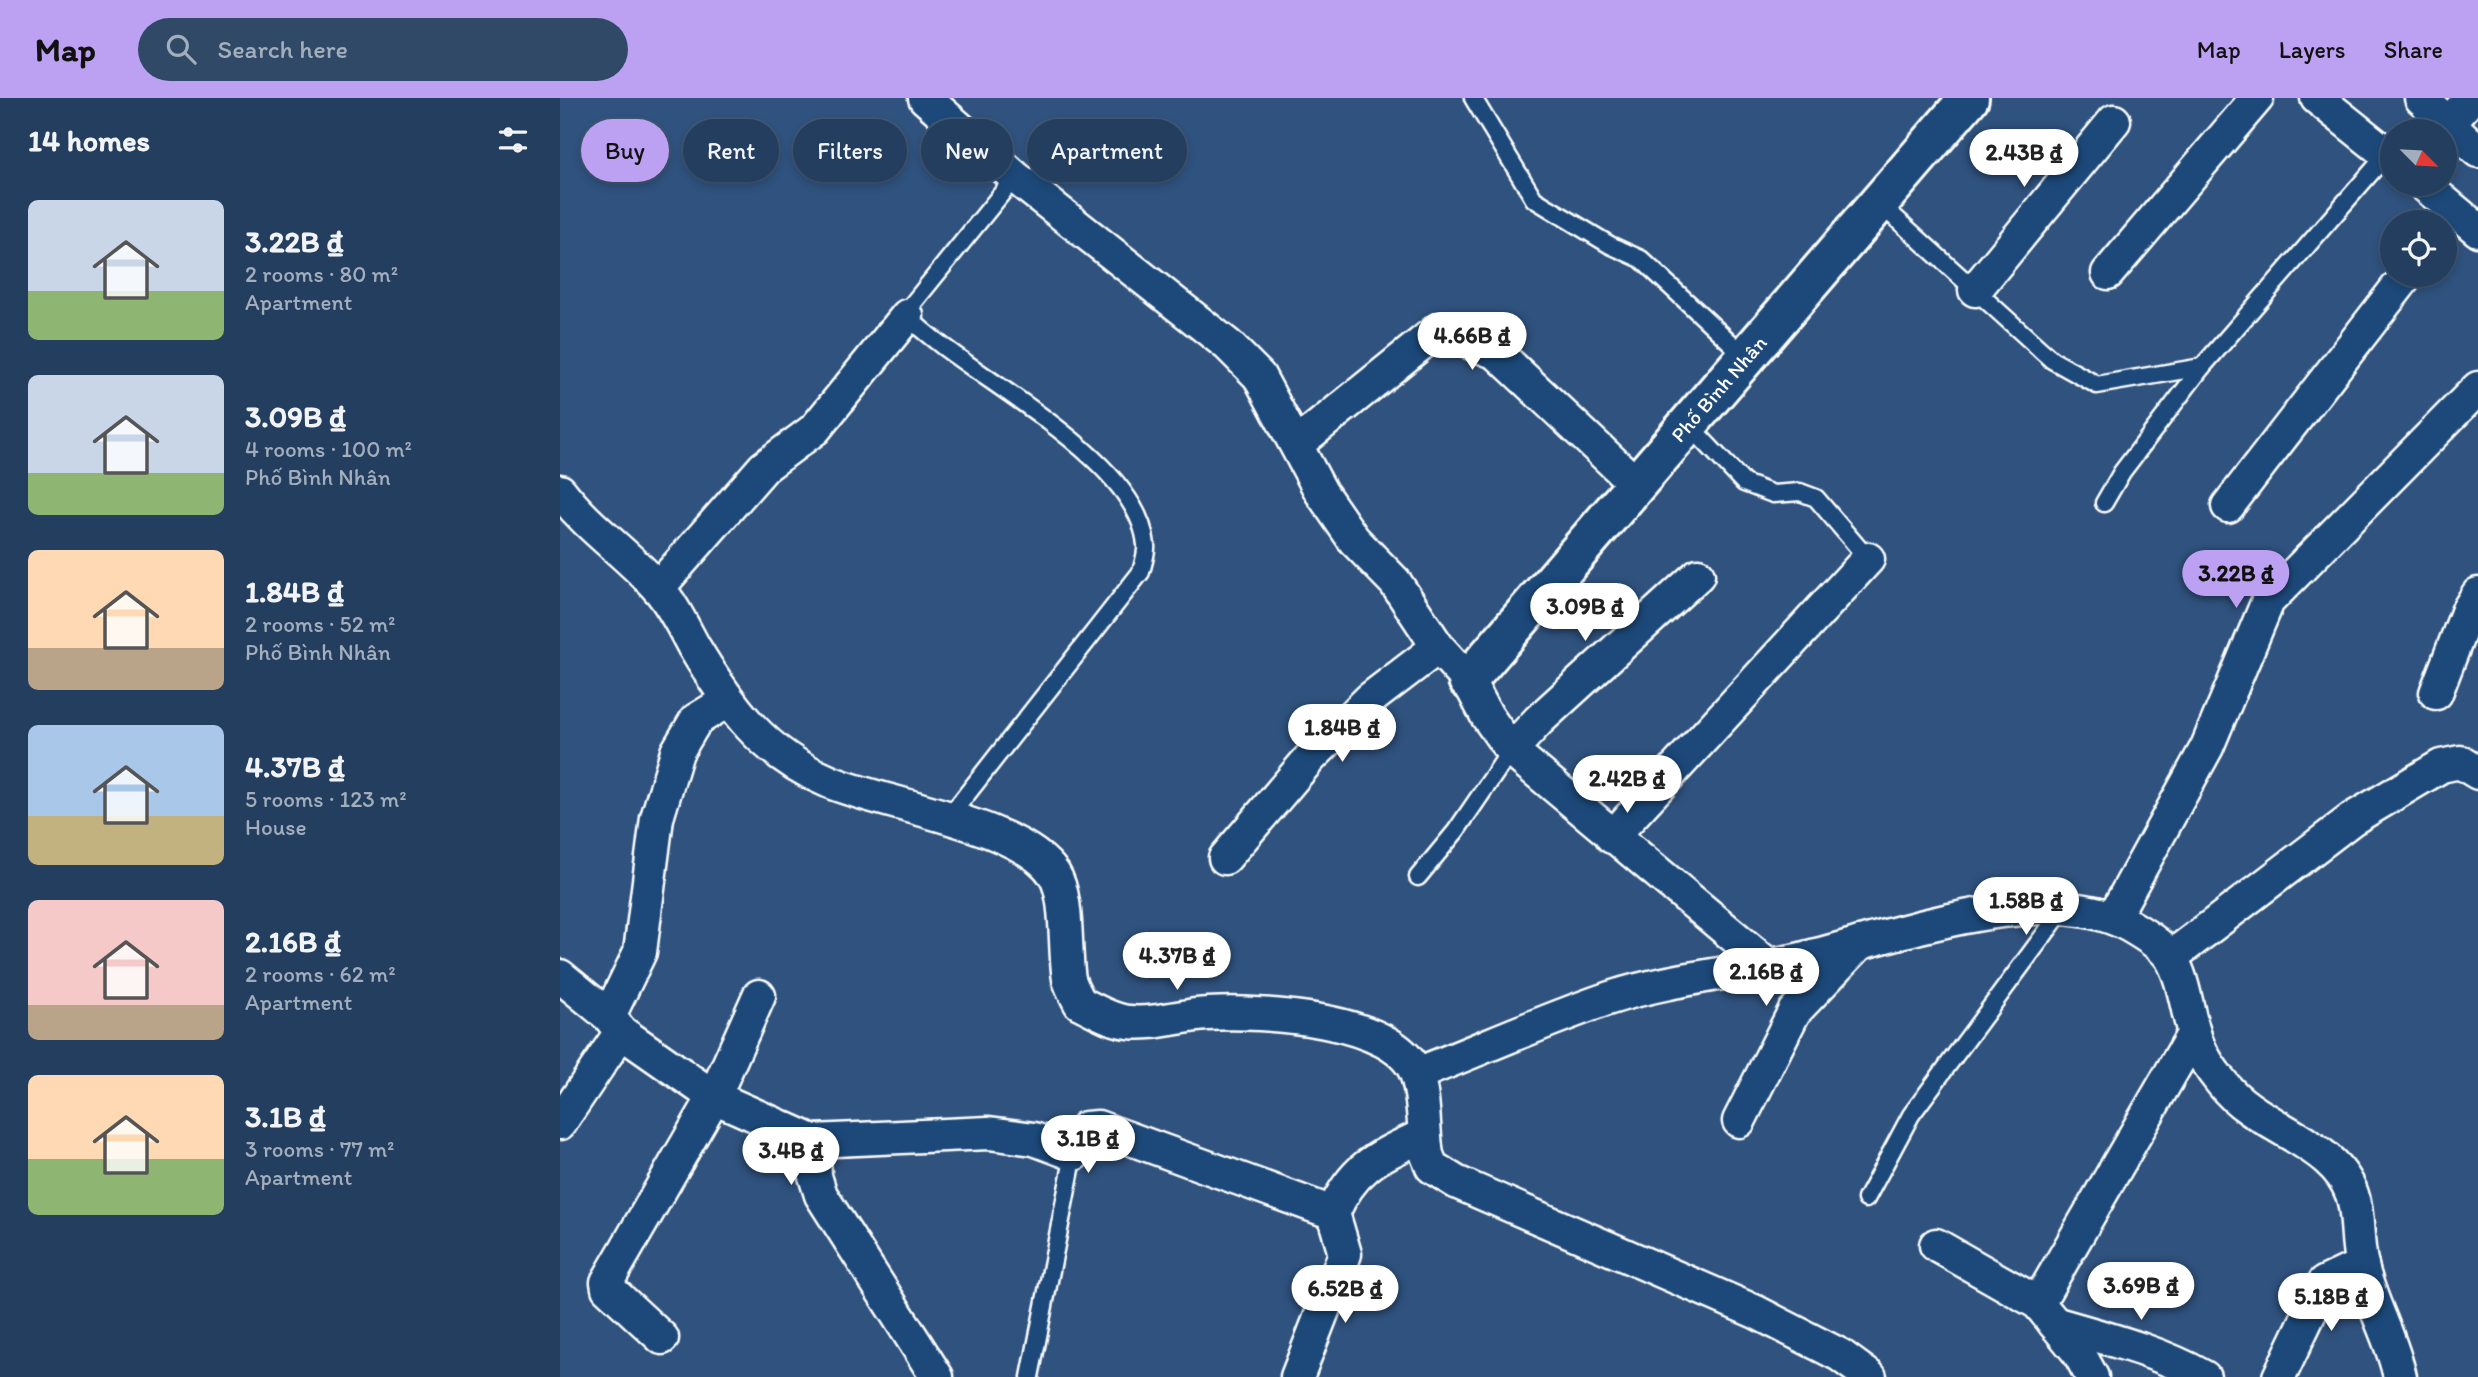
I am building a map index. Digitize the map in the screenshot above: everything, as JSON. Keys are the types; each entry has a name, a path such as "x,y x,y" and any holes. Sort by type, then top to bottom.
{"street":[{"path":"925,98 1015,177 1228,345 1259,376 1321,492 1354,540 1395,582 1438,647 1468,680 1487,716 1511,750 1612,838 1767,964"},
{"name":"Phố Bình Nhân","path":"1468,680 1969,98"},
{"path":"2108,274 2257,98"},
{"path":"2317,98 2380,148"},
{"path":"2421,98 2443,119"},
{"path":"2452,119 2471,98"},
{"path":"1975,289 2115,121"},
{"path":"2457,132 2478,151"},
{"path":"2435,196 2460,222"},
{"path":"2228,506 2398,287"},
{"path":"658,588 764,467 815,429 907,316"},
{"path":"1297,444 1438,330 1497,353 1636,484"},
{"path":"2113,918 2207,747 2268,601 2478,388"},
{"path":"560,491 611,546 658,588 727,701 767,744 794,765 833,783 949,817 995,835 1035,855 1055,874 1060,894 1069,981 1080,1003 1126,1022 1156,1023 1207,1014 1280,1016 1343,1025 1373,1034 1398,1051 1417,1074 1424,1135 1432,1167 1456,1182 1756,1312 1840,1355 1870,1377"},
{"path":"1612,838 1868,559"},
{"path":"1511,750 1698,575"},
{"path":"2437,693 2463,622 2478,594"},
{"path":"1225,858 1311,757 1370,699 1438,647"},
{"path":"560,1123 615,1024 640,952 657,818 677,752 696,720 727,701"},
{"path":"2171,957 2352,819 2441,766 2460,762 2478,774"},
{"path":"1417,1074 1611,998 1860,943 1915,928 1996,913 2064,908 2113,918 2132,927 2171,957 2198,1048 2224,1087 2260,1115 2309,1144 2330,1162 2343,1178 2358,1210 2362,1265 2394,1348 2399,1377"},
{"path":"1739,1121 1794,1012 1860,943"},
{"path":"560,976 615,1024 714,1097 813,1141 989,1133 1034,1139 1074,1154 1086,1128 1098,1127 1333,1213"},
{"path":"662,1338 608,1288 607,1282 714,1097 759,996"},
{"path":"2046,1313 2194,1033"},
{"path":"1297,1377 1345,1254 1333,1213 1340,1198 1371,1160 1424,1135"},
{"path":"813,1141 815,1176 821,1195 937,1377"},
{"path":"1936,1245 2046,1313 2185,1366 2204,1377"},
{"path":"2279,1377 2324,1283 2362,1265"},
{"path":"2046,1313 2079,1353 2092,1377"}],"lane":[{"path":"1473,98 1534,199 1610,245 1641,259 1746,357"},
{"path":"2104,503 2122,472 2202,367 2380,167"},
{"path":"949,817 1141,572 1146,546 1137,518 1121,488 1076,443 907,316 910,307 1015,177"},
{"path":"1879,203 2052,360 2097,385 2202,367"},
{"path":"1688,424 1744,483 1773,494 1800,492 1816,498 1868,559"},
{"path":"1418,877 1456,831 1511,750"},
{"path":"1866,1199 1911,1115 2064,908"},
{"path":"1030,1377 1074,1154"}]}
